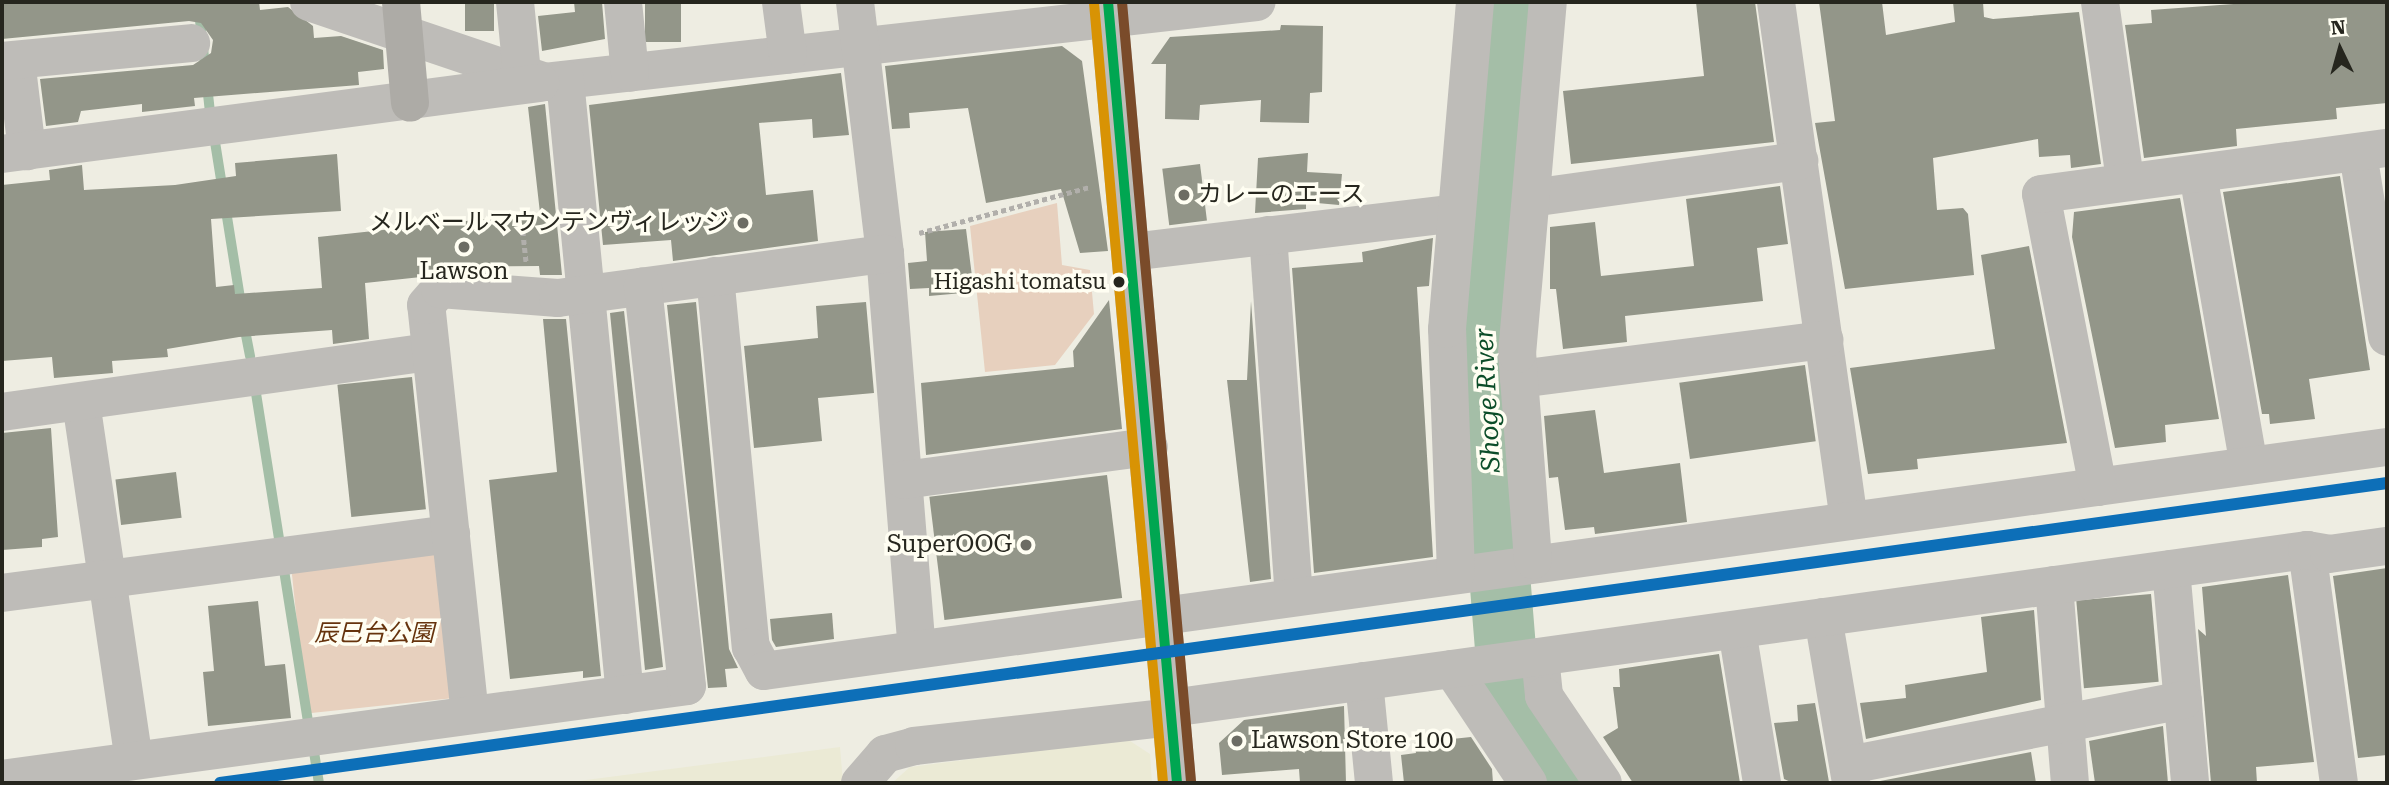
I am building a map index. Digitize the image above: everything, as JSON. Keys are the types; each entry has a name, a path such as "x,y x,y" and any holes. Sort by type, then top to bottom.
{"main road":[{"path":"401,18 410,103"}],"street":[{"path":"309,2 401,18 544,79"},
{"path":"515,2 544,79 585,294 625,695"},
{"path":"623,2 630,73"},
{"path":"781,2 788,55"},
{"path":"855,2 885,254 917,648"},
{"path":"191,43 9,61 15,153 410,103 544,79 630,73 862,48 1108,9 1258,2"},
{"path":"1465,572 1447,329 1475,2"},
{"path":"1526,561 1519,379 1548,2"},
{"path":"1776,2 1849,521"},
{"path":"2100,2 2125,180"},
{"path":"1108,9 1165,616 1177,783"},
{"path":"2098,487 2041,194 2125,180 2197,174 2373,151 2387,337"},
{"path":"1531,198 1799,161"},
{"path":"2197,174 2249,466"},
{"path":"1131,252 1457,213"},
{"path":"1268,235 1294,596"},
{"path":"470,715 426,305 440,289 585,294 885,254"},
{"path":"715,276 751,647 764,671 1165,616 1526,561 1849,521 2387,447"},
{"path":"2,779 688,686 643,286"},
{"path":"1519,379 1825,340"},
{"path":"2,412 431,352"},
{"path":"80,401 109,578 134,760"},
{"path":"904,480 1149,447"},
{"path":"2,593 451,534"},
{"path":"860,783 885,754 914,746 1171,713 1364,681 2307,550 2329,554 2387,546"},
{"path":"2307,550 2339,783"},
{"path":"2171,569 2190,783"},
{"path":"2053,585 2070,783"},
{"path":"1823,617 1850,774 2183,700"},
{"path":"1737,629 1762,783"},
{"path":"1535,658 1544,696 1603,783"},
{"path":"1465,667 1528,783"},
{"path":"1364,681 1374,783"}],"path":[{"path":"885,254 894,239 1124,178"}],"shaded area":[{"path":"1127,739 1150,754 1152,783 892,783 910,767"},
{"path":"840,747 843,783 563,783"}],"green space":[{"path":"1057,203 1062,265 1090,270 1094,314 1055,365 985,372 970,226"},
{"name":"辰巳台公園","path":"436,548 452,698 307,713 291,563"}],"building":[{"path":"2,2 259,2 260,10 288,7 313,26 314,38 341,36 383,50 384,69 358,72 359,85 194,98 195,106 142,112 142,104 81,111 78,122 46,126 40,79 193,65 211,53 213,40 201,23 189,21 2,39"},
{"path":"465,2 494,2 494,31 465,31"},
{"path":"574,2 602,2 605,39 542,51 538,16 575,12"},
{"path":"645,2 681,2 681,42 645,42"},
{"path":"1696,2 1755,2 1774,142 1571,164 1563,91 1704,76"},
{"path":"1819,2 1882,2 1886,35 1955,22 1953,2 1983,2 1984,17 1993,19 2079,12 2101,164 2071,168 2070,155 2039,157 2038,139 1933,158 1937,210 1963,208 1968,214 1974,275 1845,289 1815,123 1835,121"},
{"path":"2261,2 2387,2 2387,103 2336,108 2337,119 2236,129 2237,146 2144,158 2125,25 2152,23 2151,10"},
{"path":"1281,25 1323,26 1322,92 1310,93 1309,123 1260,122 1261,100 1200,105 1199,120 1165,119 1166,64 1151,64 1170,37 1280,30"},
{"path":"1062,46 1082,61 1108,251 1080,253 1061,189 986,203 968,108 909,113 910,128 892,129 885,66"},
{"path":"841,73 849,135 813,138 812,119 759,123 766,195 813,190 818,241 673,261 671,240 603,245 589,105"},
{"path":"545,104 562,275 540,275 539,266 441,267 421,277 365,283 369,339 333,344 332,330 239,337 167,349 168,357 112,361 113,373 54,378 52,357 2,361 2,185 50,180 49,170 82,165 84,190 175,185 236,176 235,163 337,154 341,211 211,219 216,287 234,285 235,294 322,288 318,237 540,213 528,107"},
{"path":"1308,153 1307,172 1342,174 1339,205 1306,202 1306,209 1255,213 1258,158"},
{"name":"カレーのエース","path":"1200,164 1207,221 1169,225 1162,169"},
{"path":"2340,176 2370,370 2309,379 2315,419 2270,424 2269,414 2262,414 2223,192"},
{"path":"1780,186 1788,244 1757,248 1763,301 1625,316 1627,342 1563,349 1556,289 1550,289 1550,227 1595,222 1601,276 1694,266 1686,199"},
{"path":"2180,198 2219,419 2165,425 2166,442 2115,448 2072,237 2074,212"},
{"path":"966,229 974,292 929,296 929,288 910,289 908,263 927,261 925,232"},
{"path":"1433,238 1429,286 1417,287 1433,557 1314,573 1292,268 1363,262 1362,252"},
{"path":"2029,246 2067,443 1917,459 1918,469 1868,474 1850,368 1995,349 1981,255"},
{"path":"1109,300 1122,429 926,455 921,383 1074,367 1073,351"},
{"path":"1251,301 1271,579 1250,582 1227,380 1247,380"},
{"path":"696,302 729,649 738,668 725,669 727,687 708,688 667,305"},
{"path":"866,302 874,393 818,398 822,441 754,448 744,346 818,338 816,306"},
{"path":"624,311 663,667 645,670 610,313"},
{"path":"543,319 566,319 601,676 583,678 583,671 510,679 489,480 557,472"},
{"path":"1805,365 1816,441 1690,459 1679,383"},
{"path":"412,377 426,509 351,517 337,385"},
{"path":"1595,410 1604,473 1680,463 1687,522 1595,534 1594,527 1565,530 1558,477 1549,478 1544,416"},
{"path":"51,428 58,537 42,539 42,547 2,550 2,433"},
{"path":"176,472 182,518 121,525 115,479"},
{"name":"SuperOOG","path":"1107,475 1122,598 944,620 929,497"},
{"path":"2387,568 2387,755 2358,758 2333,576"},
{"path":"2288,575 2314,762 2256,767 2257,783 2211,783 2198,629 2206,636 2202,587"},
{"path":"2151,594 2159,682 2084,688 2076,601"},
{"path":"258,601 265,666 285,664 291,718 208,726 203,672 214,671 208,606"},
{"path":"2034,610 2041,700 1866,739 1860,703 1906,698 1905,685 1987,672 1981,617"},
{"path":"832,613 834,639 776,647 772,640 770,619"},
{"path":"1719,654 1740,783 1633,783 1603,737 1618,728 1613,687 1620,687 1619,669"},
{"path":"1815,703 1829,782 1793,783 1784,779 1774,723 1798,721 1797,705"},
{"path":"1344,706 1346,783 1300,783 1299,769 1222,775 1219,743 1244,720"},
{"path":"2163,726 2168,783 2095,783 2089,741"},
{"path":"1471,737 1492,769 1493,783 1404,783 1401,755 1416,753 1414,743"},
{"path":"2031,752 2036,783 1875,783 1875,782"}],"waterway":[{"path":"198,2 210,112"},
{"name":"Shoge River","path":"1512,2 1481,350 1509,696 1563,783"},
{"path":"215,142 241,305"},
{"path":"244,325 250,356"},
{"path":"255,387 308,720"},
{"path":"314,752 319,783"}],"transit line":[{"path":"1108,2 1177,783"},
{"path":"1122,2 1191,782"},
{"path":"1094,3 1163,783"},
{"path":"220,783 2387,483"}],"place":[{"name":"カレーのエース","path":"1184,195"},
{"name":"メルベールマウンテンヴィレッジ","path":"743,223"},
{"name":"Lawson","path":"464,247"},
{"name":"Higashi tomatsu","path":"1119,282"},
{"name":"SuperOOG","path":"1026,545"},
{"name":"Lawson Store 100","path":"1237,741"}]}
